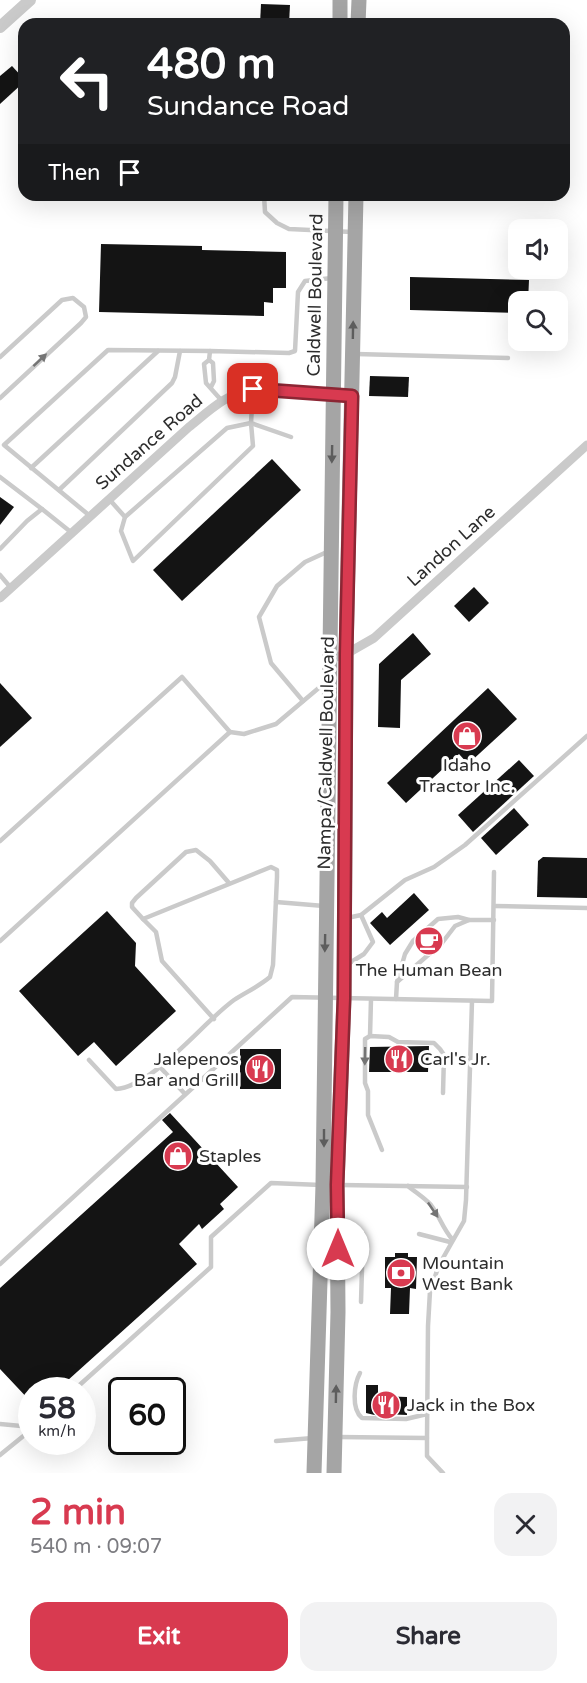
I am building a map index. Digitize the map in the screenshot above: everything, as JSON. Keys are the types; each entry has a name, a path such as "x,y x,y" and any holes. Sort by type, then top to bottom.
{"main road":[{"path":"340,0 340,18"},
{"path":"358,18 359,0"},
{"name":"Caldwell Boulevard","path":"333,395 336,201"},
{"name":"Nampa/Caldwell Boulevard","path":"316,1438 320,1315 344,998 346,654 356,201"},
{"name":"Nampa/Caldwell Boulevard","path":"333,395 324,998 330,1185 338,1312 335,1437"},
{"path":"334,1473 335,1437"},
{"path":"314,1473 316,1438"}],"street":[{"path":"0,27 30,0"},
{"name":"Sundance Road","path":"0,598 189,427 222,401 239,391 253,389 352,396"},
{"name":"Landon Lane","path":"329,658 346,654 374,638 587,445"}],"lane":[{"path":"265,201 266,212 277,223 289,229 355,232"},
{"path":"91,516 2,444 108,350 289,353 296,351 300,286 305,281 334,278"},
{"path":"0,357 62,300 73,298 84,308 86,317 81,323 0,398"},
{"path":"31,468 158,351"},
{"path":"59,490 172,383 180,351"},
{"path":"210,351 209,360 204,364 206,383 222,401"},
{"path":"353,354 508,358"},
{"path":"209,360 213,363 211,387"},
{"path":"253,389 251,423 253,446 133,561 122,531 125,517 227,428 251,423 291,437"},
{"path":"0,477 72,533"},
{"path":"110,499 125,517"},
{"path":"0,549 42,509"},
{"path":"303,700 271,663 259,617 277,586 305,562 331,550"},
{"path":"0,575 11,588"},
{"path":"0,841 182,677 230,732 244,734 276,724 329,679"},
{"path":"0,941 230,732"},
{"path":"344,919 361,915 405,880 434,867 465,845 587,736"},
{"path":"214,1019 162,961 156,932 132,908 132,903 186,852 196,850 210,861 229,883"},
{"path":"89,1060 116,1089 125,1089 142,1081 233,1000 270,977 273,965 277,870 271,867 143,919"},
{"path":"0,1264 292,997 492,1001 494,872"},
{"path":"276,902 326,906"},
{"path":"494,906 587,908"},
{"path":"344,966 364,954 373,942 361,915"},
{"path":"396,999 397,982 405,954 413,941 438,919 458,917 469,920 494,920"},
{"path":"397,982 442,943 455,926 469,920"},
{"path":"370,1036 371,999"},
{"path":"443,1473 427,1456 430,1291 439,1265 464,1221 472,1001"},
{"path":"382,1150 368,1115 368,1091 364,1083 365,1039 370,1036 389,1037 398,1042 434,1044 441,1048 444,1055 443,1093"},
{"path":"159,1066 185,1094"},
{"path":"88,1377 211,1267 211,1237 271,1183 467,1186"},
{"path":"408,1186 429,1203 451,1241"},
{"path":"362,1302 363,1234"},
{"path":"419,1234 451,1241"},
{"path":"360,1373 356,1381 356,1409 362,1418 406,1419 427,1414"},
{"path":"0,1424 18,1426"},
{"path":"335,1437 427,1438"},
{"path":"276,1442 316,1438"},
{"path":"0,1455 18,1440"}],"building":[{"path":"261,4 290,5 289,18 260,18"},
{"path":"12,66 18,72 18,88 0,104 0,76"},
{"path":"101,244 202,246 202,250 286,252 286,288 273,288 273,303 264,302 264,316 99,312"},
{"path":"410,277 529,280 528,291 508,291 508,313 410,310"},
{"path":"370,376 409,377 408,397 369,396"},
{"path":"272,459 301,490 182,601 153,570"},
{"path":"0,497 14,507 0,525"},
{"path":"474,587 489,603 469,622 454,606"},
{"path":"413,633 431,654 401,680 400,728 378,727 379,664"},
{"path":"0,683 32,718 0,747"},
{"name":"Idaho Tractor Inc.","path":"488,688 517,719 468,764 459,754 406,803 387,783"},
{"path":"519,760 534,776 473,832 458,815"},
{"path":"514,808 529,825 496,855 481,838"},
{"path":"543,857 587,858 587,898 537,897 538,861"},
{"path":"414,893 429,910 390,945 370,923 382,912 387,918"},
{"path":"107,911 136,943 135,966 176,1011 116,1066 94,1042 78,1056 19,991"},
{"name":"The Human Bean","path":"435,930 441,936 423,952 417,945"},
{"name":"Carl's Jr.","path":"429,1046 428,1072 369,1072 370,1047"},
{"name":"Jalepenos Bar and Grill","path":"240,1049 281,1049 281,1089 240,1089"},
{"path":"170,1113 238,1187 220,1204 224,1209 202,1229 199,1224 179,1244 197,1264 71,1377 18,1377 18,1388 0,1369 0,1288 173,1132 162,1120"},
{"name":"Mountain West Bank","path":"395,1253 408,1253 408,1257 417,1257 416,1289 410,1288 409,1314 390,1314 391,1288 385,1288 385,1257 395,1257"},
{"name":"Jack in the Box","path":"366,1385 378,1385 378,1396 407,1397 407,1415 383,1414 383,1417 366,1413"}],"place":[{"name":"Idaho Tractor Inc.","path":"467,736"},
{"name":"The Human Bean","path":"429,941"},
{"name":"Carl's Jr.","path":"399,1059"},
{"name":"Jalepenos Bar and Grill","path":"260,1069"},
{"name":"Staples","path":"178,1156"},
{"name":"Mountain West Bank","path":"401,1273"},
{"name":"Jack in the Box","path":"386,1405"}],"route":[{"path":"253,389 352,396 346,654 344,998 337,1185 338,1249"}]}
